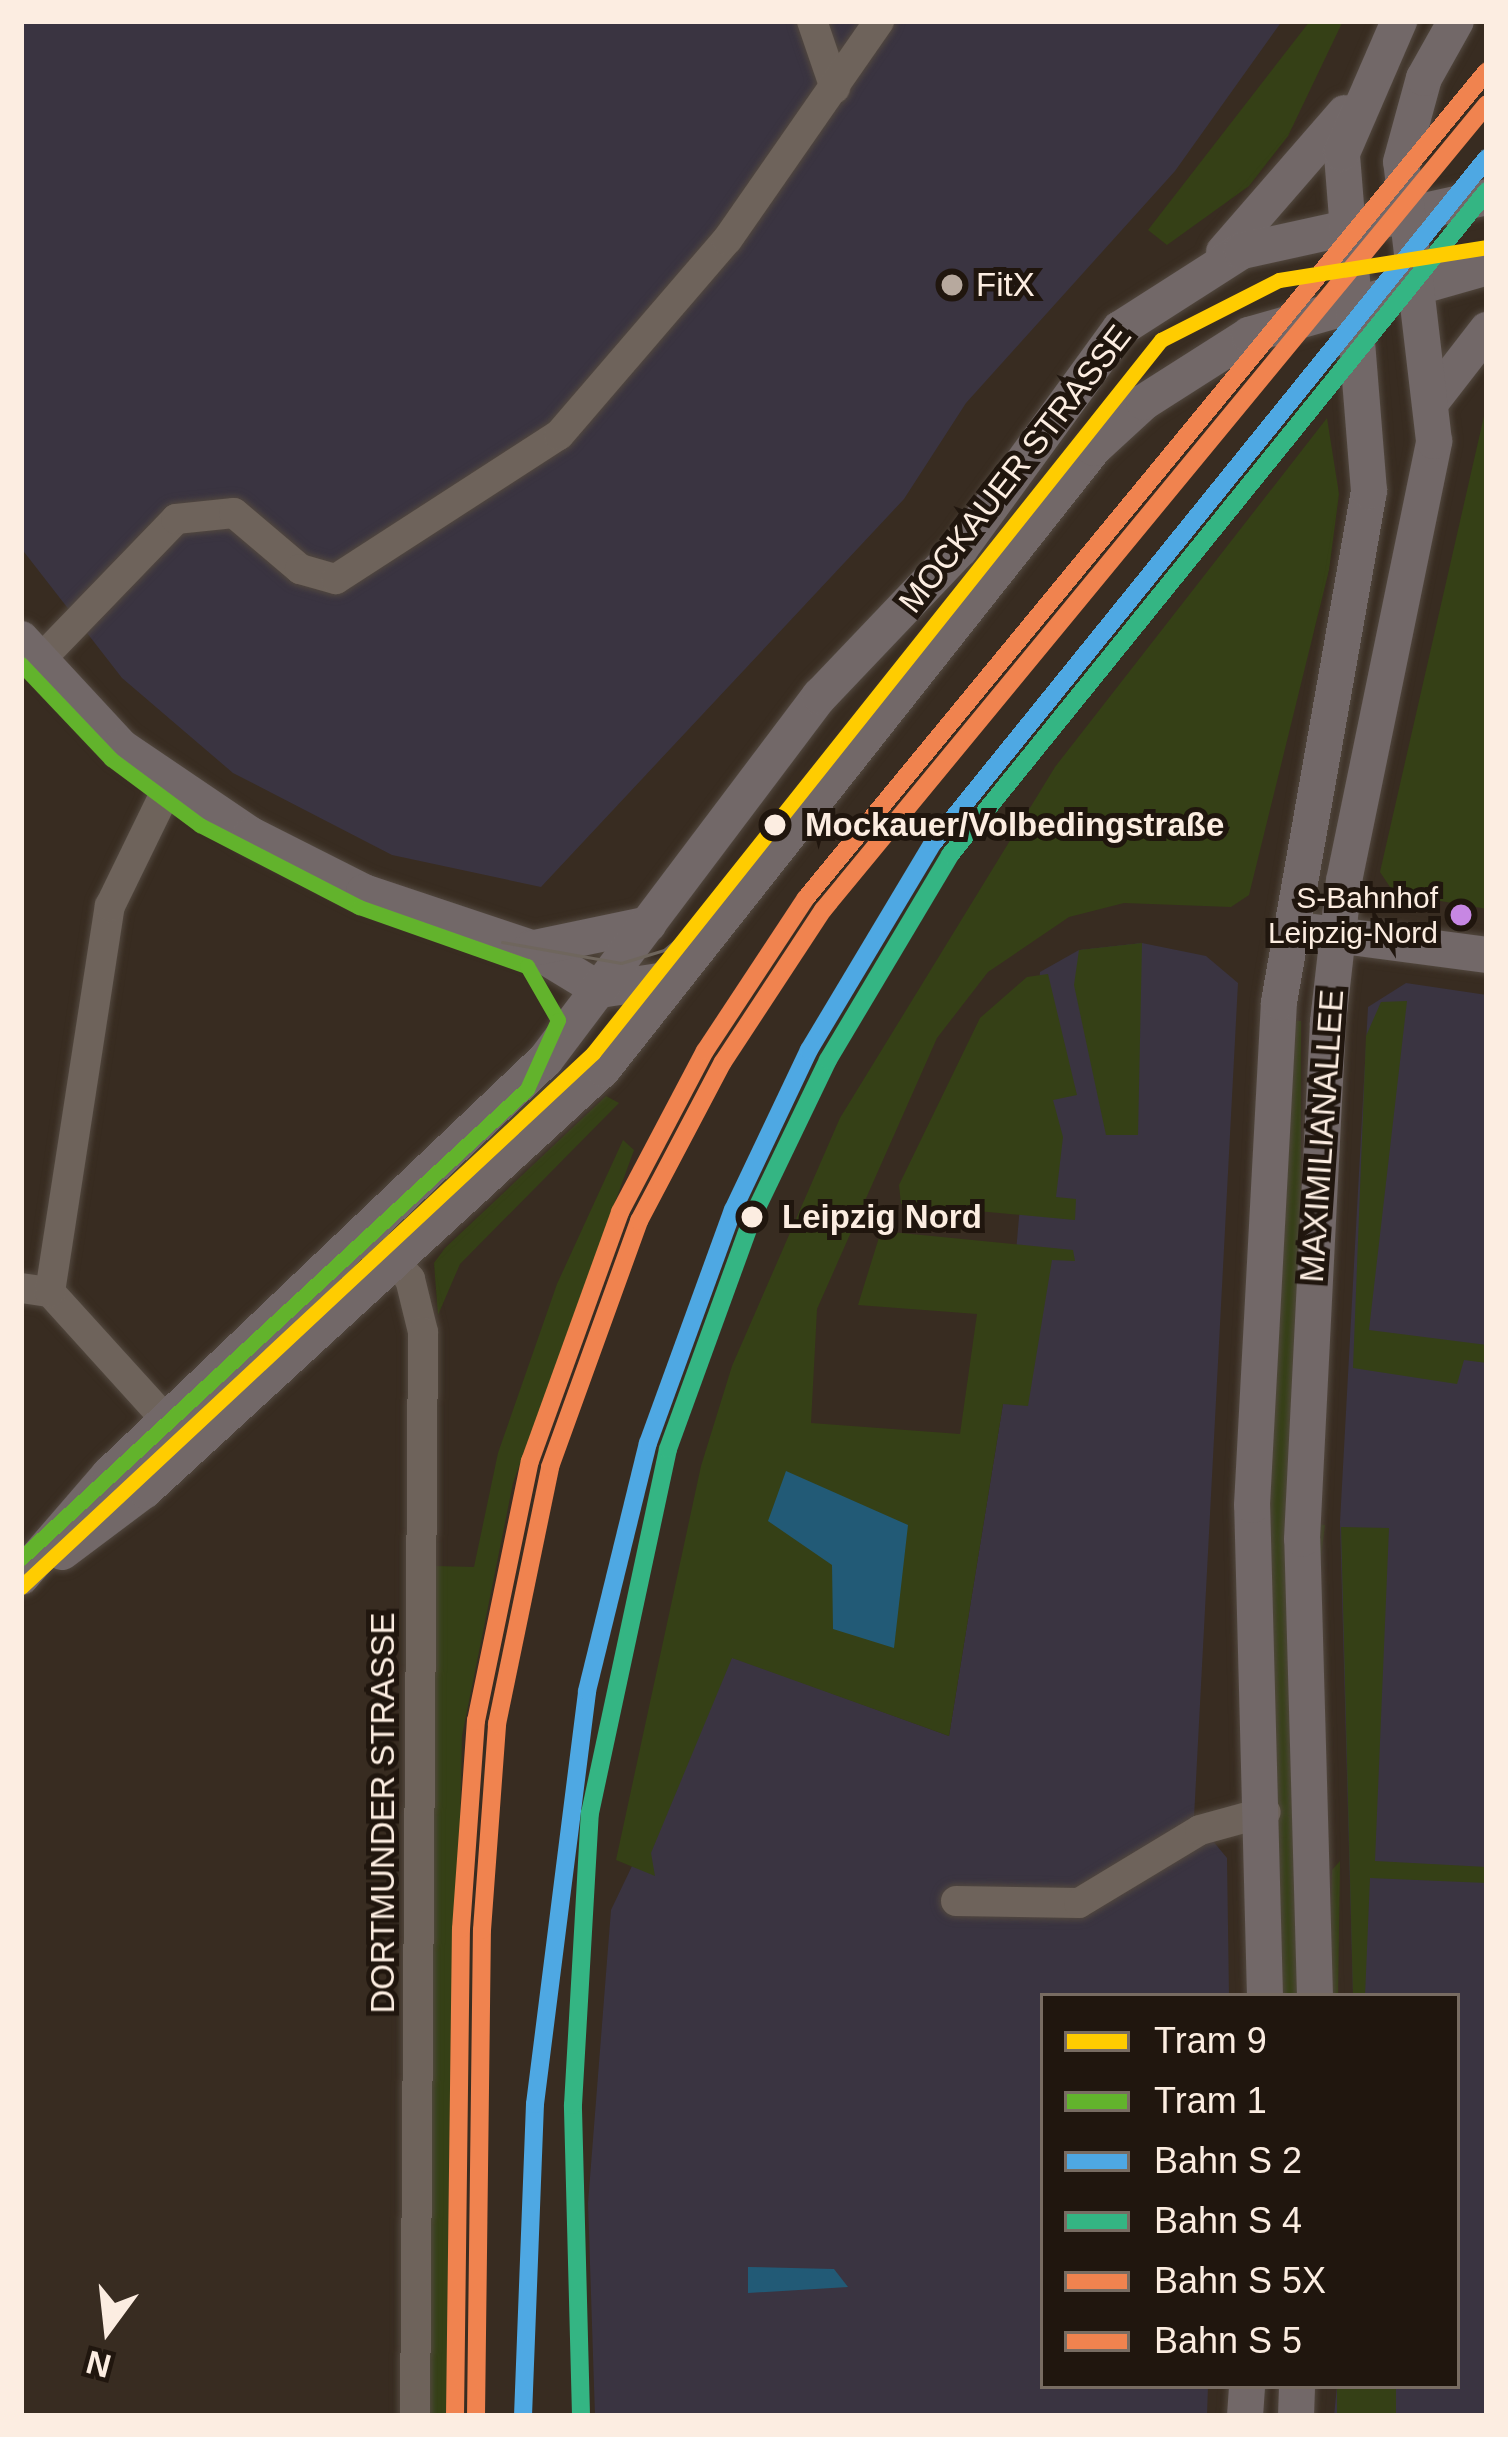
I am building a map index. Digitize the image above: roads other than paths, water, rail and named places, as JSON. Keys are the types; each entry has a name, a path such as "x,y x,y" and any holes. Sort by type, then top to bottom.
{"main road":[{"path":"1210,265 1363,85 1399,21"},
{"name":"MAXIMILIANALLEE","path":"1315,1993 1302,1520 1336,934 1408,603 1436,398 1403,216 1404,140 1424,78 1456,21"},
{"name":"MAXIMILIANALLEE","path":"1265,1993 1266,1812 1252,1505 1286,931 1363,542 1367,415 1342,226 1342,153 1363,85"},
{"name":"MOCKAUER STRASSE","path":"21,1580 167,1421 546,1059 820,696 960,549 1120,328 1210,265 1342,226 1487,197"},
{"name":"MOCKAUER STRASSE","path":"21,1580 145,1490 586,1084 1094,448 1179,376 1288,321 1487,266"},
{"path":"1436,398 1487,330"},
{"path":"31,650 170,785 364,892 531,948 600,990 672,980"},
{"path":"531,948 649,924"},
{"path":"1286,931 1487,955"},
{"path":"586,1084 600,990"}],"street":[{"path":"812,21 835,88"},
{"path":"31,650 176,519 234,513 300,569 336,579 560,435 614,383 835,88 879,21"},
{"path":"167,1421 35,1290 110,906 170,785"},
{"name":"DORTMUNDER STRASSE","path":"366,1230 394,1261 423,1332 415,2416"},
{"path":"956,1900 1079,1903 1201,1830 1266,1812"}],"water":[{"path":"786,1471 908,1525 894,1648 833,1629 832,1565 768,1521"},
{"path":"748,2267 834,2269 848,2287 748,2293"}],"tram line":[{"name":"9","path":"21,1587 593,1053 1161,340 1279,280 1487,247"},
{"name":"1","path":"21,664 111,759 200,825 359,907 527,966 558,1020 527,1089 21,1558"},
{"path":"502,942 621,963 664,950 703,918"}],"place":[{"name":"FitX","path":"952,285"},
{"name":"Mockauer/Volbedingstraße","path":"775,825"},
{"name":"S-Bahnhof Leipzig-Nord","path":"1461,915"},
{"name":"Leipzig Nord","path":"752,1217"}]}
